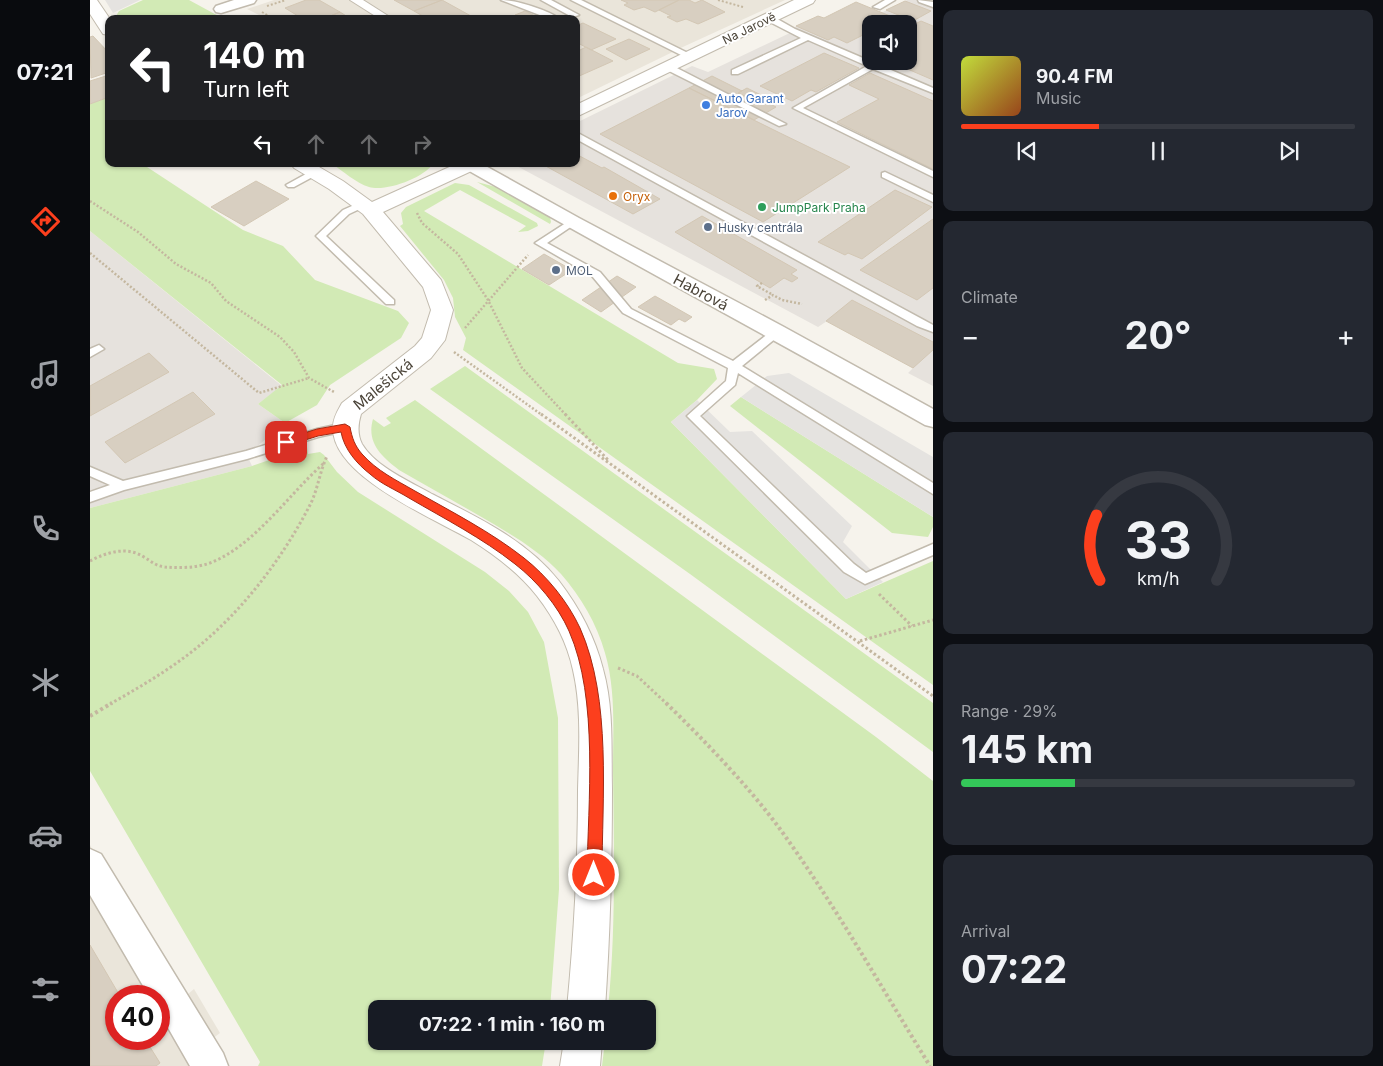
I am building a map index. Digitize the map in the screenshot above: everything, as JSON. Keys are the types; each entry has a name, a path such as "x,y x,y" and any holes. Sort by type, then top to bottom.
{"street":[{"path":"232,15 221,9 249,0"},
{"path":"355,0 381,15"},
{"name":"Na Jarově","path":"580,110 807,0"},
{"path":"90,2 105,24"},
{"path":"367,207 463,167"},
{"name":"Habrová","path":"475,167 572,222 777,332 933,419"},
{"name":"Malešická","path":"308,168 367,207 410,255 433,285 442,310 440,322 433,340 423,352 346,407 347,440 358,456 375,472 496,543 541,580 574,628 584,656 593,707 595,759 594,895 587,1000"},
{"path":"90,866 210,1066"},
{"path":"580,1066 582,1050"}],"lane":[{"path":"505,0 548,15"},
{"path":"545,0 575,15 593,9"},
{"path":"575,0 690,56"},
{"path":"876,7 891,0"},
{"path":"922,0 933,5"},
{"path":"769,18 807,38 862,60"},
{"path":"735,72 807,38"},
{"path":"668,67 782,124"},
{"path":"865,70 796,108 933,174"},
{"path":"885,70 933,91"},
{"path":"580,137 921,324 933,328"},
{"path":"291,185 308,168"},
{"path":"885,175 933,199"},
{"path":"367,207 346,212 322,236 390,302"},
{"path":"572,222 540,242 596,274 627,311 734,366 933,489"},
{"path":"777,332 734,366 731,382 693,416 849,568 865,579 933,549"},
{"path":"90,497 122,486 247,455 317,432 346,407"},
{"path":"90,471 122,486"}],"path":[{"path":"90,201 99,209 138,232 176,264 211,283 226,301 280,337 294,352 309,378 346,407"},
{"path":"416,210 422,223 458,254 488,300 522,368 613,465"},
{"path":"460,334 514,269 540,242"},
{"path":"90,253 259,393 309,378"},
{"path":"762,283 757,286 782,300 802,304"},
{"path":"765,301 773,295"},
{"path":"448,348 860,641 933,696"},
{"path":"90,561 105,553 122,550 140,554 157,566 173,567 208,564 231,550 258,528 323,463 318,486 310,505 267,574 234,612 199,646 165,670 90,716"},
{"path":"865,579 912,626"},
{"path":"860,641 933,620"},
{"path":"584,656 637,676 734,774 779,828 817,884 930,1066"}],"shaded area":[{"path":"105,0 140,0 113,13"},
{"path":"274,0 785,0 580,97 580,15 259,15 247,9"},
{"path":"907,0 933,0 933,386 908,373 913,368 827,321 818,327 519,167 580,167 580,121 692,66 708,72 792,32 796,26 818,16 824,18 881,13"},
{"path":"90,231 282,386 258,404 285,423 247,455 252,466 90,508"},
{"path":"789,373 933,457 933,517 741,397 767,376"},
{"path":"697,400 730,432 752,431 852,526 843,542 883,582 846,599 671,422"},
{"path":"90,845 112,887 182,999 194,989 220,1033 208,1042 222,1066 90,1066"}],"green space":[{"path":"143,0 189,0 217,15 117,15 119,11"},
{"path":"105,98 105,167 147,167 243,230 283,246 315,280 398,311 409,323 401,338 330,385 317,405 285,423 258,404 282,385 90,231 90,104"},
{"path":"336,167 430,167 413,179 394,186 369,187"},
{"path":"477,182 496,187 550,217 550,224"},
{"path":"455,183 469,185 537,223 538,226 528,231 518,232 526,226 460,190 424,211 678,363 714,369 717,379 697,400 671,422 846,599 933,561 933,685 463,350 466,338 455,317 453,298 444,280 400,226 403,224 401,213 406,207"},
{"path":"465,366 933,703 933,752 690,574 430,389"},
{"path":"741,397 933,517 933,527 928,537 892,533 730,406"},
{"path":"415,400 876,737 933,781 933,1066 602,1066 604,1050 656,1050 656,1000 609,1000 614,860 613,726 609,667 598,632 582,601 552,565 511,535 399,470 381,454 374,442 371,428 373,419 384,427 391,423 386,418"},
{"path":"307,447 308,454 320,452 358,492 485,572 509,591 528,612 544,642 558,718 559,889 551,1000 368,1000 368,1050 545,1050 542,1066 258,1066 260,1062 90,771 90,508 252,466"}],"building":[{"path":"306,0 319,0 340,12 333,15 296,15 285,8"},
{"path":"394,0 442,0 414,11"},
{"path":"442,0 469,15 421,15 414,11"},
{"path":"621,0 679,0 655,12 644,7 634,10 624,5 628,3"},
{"path":"679,0 689,0 695,3 702,0 725,12 698,24 686,19 677,22 667,17 671,16 659,10"},
{"path":"905,1 931,11 917,19 917,15 898,15 886,10"},
{"path":"856,2 888,15 862,15 862,36 847,43 834,37 828,40 796,26 818,16 824,18"},
{"path":"525,11 533,15 515,15"},
{"path":"340,12 345,15 333,15"},
{"path":"921,21 933,26 933,80 910,70 917,70 917,23"},
{"path":"583,23 616,39 591,50 580,44 580,24"},
{"path":"93,36 105,49 105,73 91,78 90,37"},
{"path":"629,39 650,49 626,60 606,49"},
{"path":"586,47 613,61 580,76 580,50"},
{"path":"824,53 859,68 816,92 811,90 792,101 760,86"},
{"path":"870,73 933,101 933,169 837,122 879,99 849,85"},
{"path":"105,76 105,98 90,104 90,81"},
{"path":"712,76 742,91 738,93 758,103 763,100 776,107 754,120 689,88"},
{"path":"689,88 850,167 763,222 600,134"},
{"path":"747,88 767,98 758,103 738,93"},
{"path":"580,156 602,168 604,167 660,199 633,214 547,167 580,167"},
{"path":"256,181 289,199 244,226 211,207"},
{"path":"895,190 932,207 862,259 848,253 845,255 818,242"},
{"path":"702,216 797,270 791,274 798,278 792,282 784,278 770,288 675,232"},
{"path":"933,219 933,288 917,300 860,270"},
{"path":"544,254 572,270 549,285 522,269"},
{"path":"617,276 636,287 601,312 582,300"},
{"path":"655,296 692,317 685,322 679,319 671,325 638,307"},
{"path":"852,300 933,342 933,350 913,368 826,321"},
{"path":"149,353 169,372 90,416 90,386"},
{"path":"193,392 215,414 125,463 105,442"},
{"path":"90,945 114,985 105,985 105,1050 152,1050 160,1063 156,1066 90,1066"}],"place":[{"name":"Auto Garant Jarov","path":"706,105"},
{"name":"Oryx","path":"613,196"},
{"name":"JumpPark Praha","path":"762,207"},
{"name":"Husky centrála","path":"708,227"},
{"name":"MOL","path":"556,270"}],"route":[{"path":"286,442 317,432 345,427 347,440 358,456 375,472 496,543 541,580 560,605 574,628 590,680 594,716 595,759 594,875"}]}
